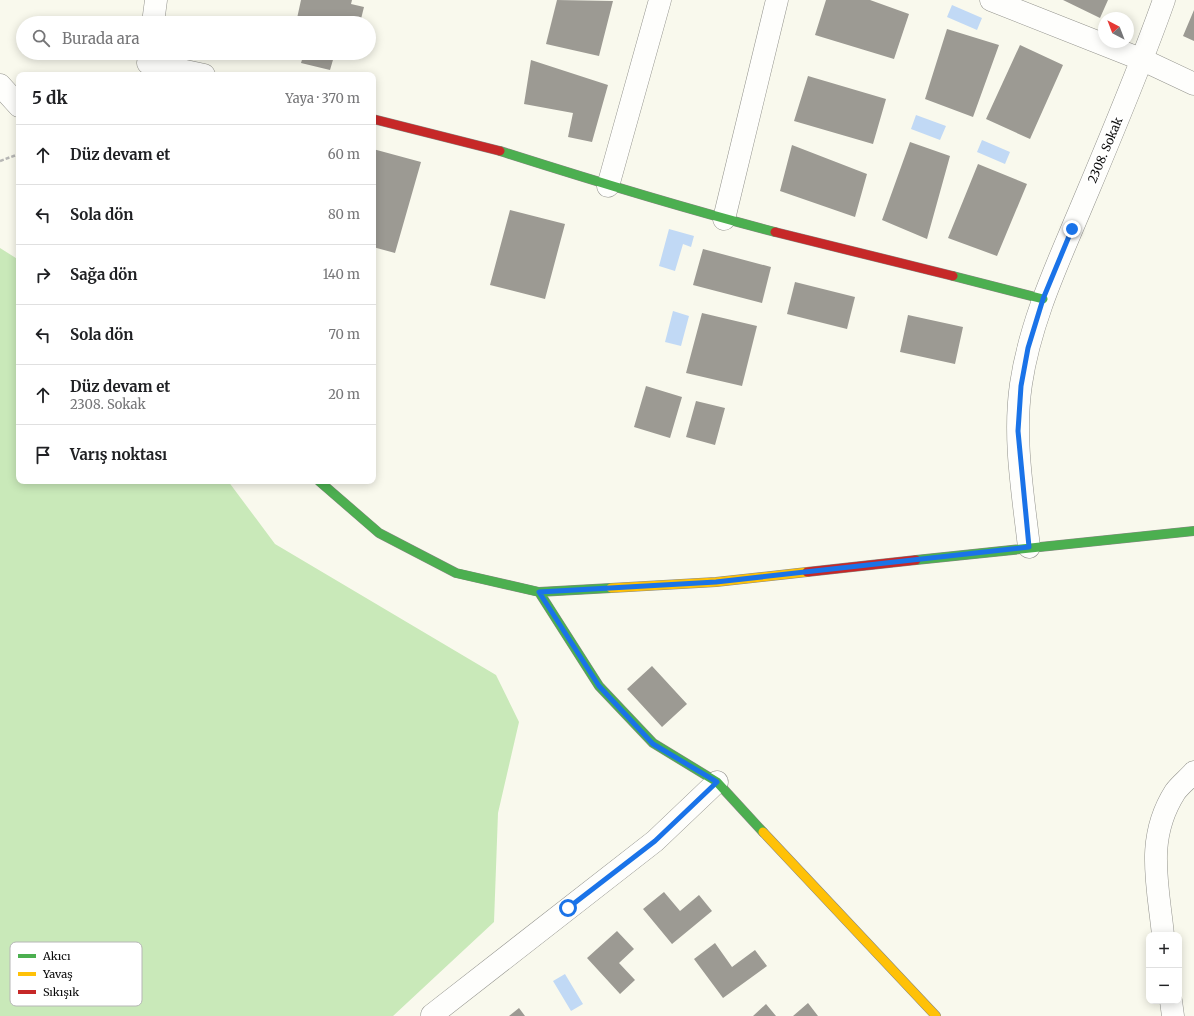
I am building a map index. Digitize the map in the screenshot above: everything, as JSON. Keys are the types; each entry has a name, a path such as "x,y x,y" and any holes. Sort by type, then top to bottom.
{"street":[{"path":"154,16 156,0"},
{"path":"608,186 660,0"},
{"path":"724,219 777,0"},
{"path":"991,0 1143,60 1194,84"},
{"name":"2308. Sokak","path":"1029,547 1018,431 1021,386 1028,348 1043,299 1143,60 1164,0"},
{"path":"148,64 189,72"},
{"path":"0,85 16,103"},
{"path":"376,120 487,147 608,186 724,219 1043,299"},
{"path":"322,484 379,533 456,573 539,592 716,582 1029,547 1194,531"},
{"path":"539,592 599,686 653,744 717,782 936,1016"},
{"path":"1164,932 1155,865 1157,837 1164,814 1176,791 1194,772"},
{"path":"433,1016 432,1015 655,841 717,782"},
{"path":"1171,1004 1173,1016"}],"path":[{"path":"0,161 16,155"}],"green space":[{"path":"0,248 16,258 16,484 230,484 275,544 496,675 519,722 498,813 494,922 393,1016 0,1016"}],"water":[{"path":"952,5 982,18 977,30 947,17"},
{"path":"916,115 946,126 940,140 911,129"},
{"path":"982,140 1010,152 1005,164 977,152"},
{"path":"669,229 694,236 691,247 683,244 675,271 659,266"},
{"path":"673,311 689,316 681,346 665,342"},
{"path":"565,974 583,1004 571,1011 553,981"}],"building":[{"path":"301,0 352,0 351,4 364,7 362,16 298,16"},
{"path":"557,0 613,1 599,56 546,44"},
{"path":"826,0 870,0 909,14 894,59 815,35"},
{"path":"1063,0 1108,0 1103,12 1098,12 1098,17"},
{"path":"1194,10 1194,41 1183,36"},
{"path":"947,29 999,45 973,117 925,99"},
{"path":"1020,45 1063,65 1030,139 986,119"},
{"path":"302,60 333,60 330,70 301,63"},
{"path":"531,60 608,85 592,142 568,137 573,113 524,104"},
{"path":"808,76 886,99 873,144 794,121"},
{"path":"910,142 950,156 927,239 882,220"},
{"path":"792,145 867,174 855,217 780,191"},
{"path":"376,150 421,162 395,253 376,248"},
{"path":"978,164 1027,184 997,256 948,238"},
{"path":"510,210 565,224 545,299 490,285"},
{"path":"703,249 771,267 762,303 693,285"},
{"path":"795,282 855,297 847,329 787,314"},
{"path":"702,313 757,326 742,386 686,373"},
{"path":"908,315 963,327 955,364 900,352"},
{"path":"646,386 682,397 670,438 634,427"},
{"path":"696,401 725,408 715,445 686,437"},
{"path":"652,666 687,704 662,727 627,689"},
{"path":"664,892 680,911 699,895 712,911 672,944 643,909"},
{"path":"617,931 634,949 619,963 635,980 620,994 587,958"},
{"path":"715,943 732,967 755,950 767,966 723,998 694,959"},
{"path":"808,1003 818,1016 793,1016"},
{"path":"766,1004 776,1016 753,1016"},
{"path":"519,1008 525,1016 509,1016"}],"traffic: fast":[{"path":"500,151 568,173 775,232"},
{"path":"953,276 1043,299"},
{"path":"322,484 379,533 456,573 539,592 611,588"},
{"path":"916,560 1194,531"},
{"path":"539,592 599,686 653,743 717,782 763,832"}],"traffic: slow":[{"path":"611,588 716,582 807,572"},
{"path":"763,832 936,1016"}],"traffic: jam":[{"path":"376,120 500,151"},
{"path":"775,232 953,276"},
{"path":"807,572 916,560"}],"route":[{"path":"568,908 655,841 717,782 653,744 599,686 539,592 716,582 1029,547 1018,431 1021,386 1028,348 1043,299 1072,229"}]}
